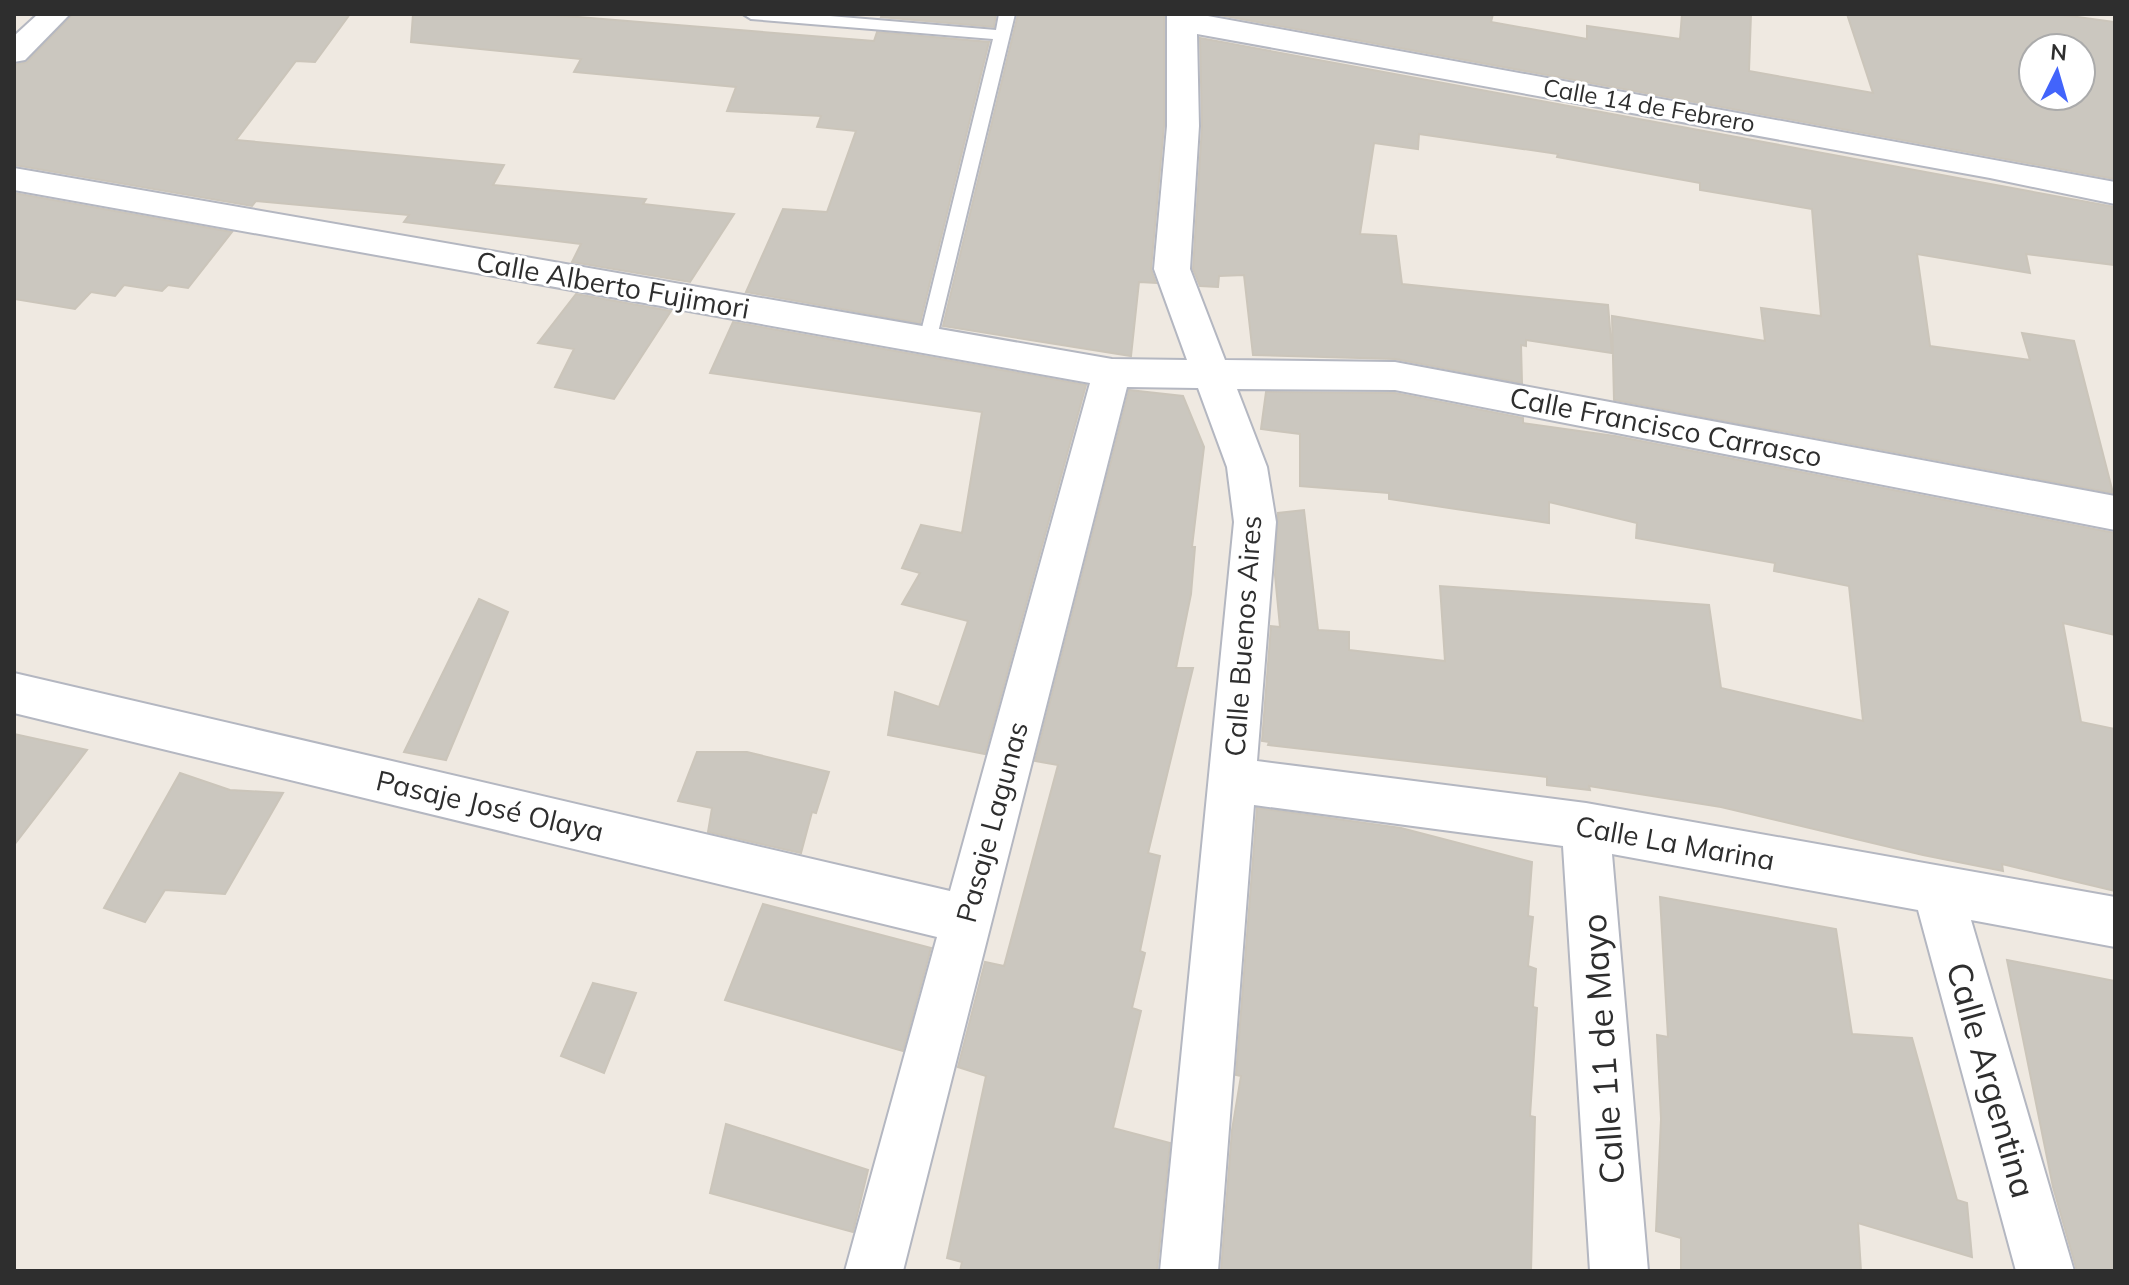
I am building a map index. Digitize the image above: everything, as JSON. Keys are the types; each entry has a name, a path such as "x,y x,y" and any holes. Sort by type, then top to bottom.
{"street":[{"path":"14,53 55,14"},
{"name":"Calle 14 de Febrero","path":"1182,18 1990,167 2115,193"},
{"name":"Calle Buenos Aires","path":"1182,18 1183,126 1172,269 1247,467 1255,522 1189,1271"},
{"name":"Calle Alberto Fujimori","path":"14,179 1112,373 1214,374"},
{"name":"Pasaje Lagunas","path":"874,1271 1112,373"},
{"name":"Calle Francisco Carrasco","path":"1214,374 1395,376 2115,513"},
{"name":"Pasaje José Olaya","path":"14,693 965,919"},
{"name":"Calle La Marina","path":"1233,780 1586,826 2115,922"},
{"name":"Calle 11 de Mayo","path":"1586,826 1619,1271"},
{"name":"Calle Argentina","path":"1937,889 2045,1271"}],"lane":[{"path":"751,14 1004,35"},
{"path":"928,340 1007,14"}],"building":[{"path":"73,14 350,14 315,62 296,61 236,140 504,165 493,185 646,199 643,204 734,214 690,282 572,262 581,244 404,222 409,215 256,201 252,206 14,165 14,65 27,62"},
{"path":"413,14 541,14 874,41 877,32 989,42 920,323 746,292 783,209 827,212 856,131 817,127 821,116 727,111 736,87 574,72 581,59 411,42"},
{"path":"882,14 996,14 994,27 881,17"},
{"path":"1018,14 1164,14 1164,126 1151,269 1156,283 1139,282 1131,356 943,326"},
{"path":"1214,14 1493,14 1491,22 1587,39 1587,26 1680,39 1682,14 1751,14 1749,71 1873,93 1847,14 2056,14 2115,22 2115,179"},
{"path":"1200,38 2115,207 2115,265 2026,254 2030,273 1917,254 1930,346 2030,360 2022,333 2074,341 2113,493 1614,400 1612,316 1765,341 1761,308 1821,316 1812,209 1700,190 1700,183 1557,157 1558,154 1419,134 1418,149 1374,143 1360,234 1396,236 1402,284 1608,305 1612,353 1526,340 1526,346 1521,345 1522,383 1395,359 1253,355 1244,275 1219,276 1218,287 1200,286 1193,269 1202,126"},
{"path":"14,193 232,232 188,288 168,285 162,291 124,285 115,296 91,292 75,309 14,299"},
{"path":"576,294 671,311 614,399 555,387 574,349 538,343"},
{"path":"733,322 1086,385 985,754 888,735 895,692 939,707 968,621 902,604 920,573 902,568 921,525 962,533 982,412 710,373"},
{"path":"1129,390 1183,396 1204,447 1192,547 1195,547 1191,594 1176,668 1193,668 1148,853 1160,856 1140,951 1145,953 1132,1008 1141,1011 1113,1128 1170,1143 1157,1271 960,1271 962,1262 947,1258 986,1076 958,1067 985,962 1004,966 1058,765 1035,761"},
{"path":"1266,392 1395,393 1523,418 1523,423 1615,436 2115,533 2115,635 2063,623 2081,722 2115,729 2115,891 2002,864 2003,871 1923,855 1721,807 1589,786 1590,790 1547,785 1547,777 1268,745 1269,742 1262,741 1271,626 1280,627 1275,575 1278,513 1304,510 1318,630 1349,632 1349,650 1445,661 1440,586 1709,605 1721,688 1863,721 1849,586 1774,571 1775,563 1636,538 1637,523 1549,502 1549,523 1389,499 1389,493 1300,486 1300,434 1261,429"},
{"path":"479,599 508,612 446,760 404,752"},
{"path":"14,734 87,750 14,845"},
{"path":"697,752 747,752 829,772 816,813 812,812 801,853 708,832 712,808 678,801"},
{"path":"180,773 230,790 283,793 225,894 165,890 145,922 104,908"},
{"path":"1257,808 1401,828 1532,862 1528,916 1533,917 1528,966 1536,969 1533,1007 1537,1008 1530,1116 1535,1117 1531,1271 1221,1271 1232,1130 1241,1076 1236,1075"},
{"path":"1660,897 1836,929 1852,1034 1912,1038 1957,1200 1967,1203 1972,1257 1858,1223 1861,1271 1681,1271 1681,1238 1656,1231 1661,1119 1657,1035 1668,1037"},
{"path":"763,904 931,948 903,1051 725,1000"},
{"path":"2007,960 2115,981 2115,1271 2077,1271 2053,1187"},
{"path":"593,983 636,993 604,1073 561,1056"},
{"path":"726,1124 868,1170 853,1232 710,1193"}]}
